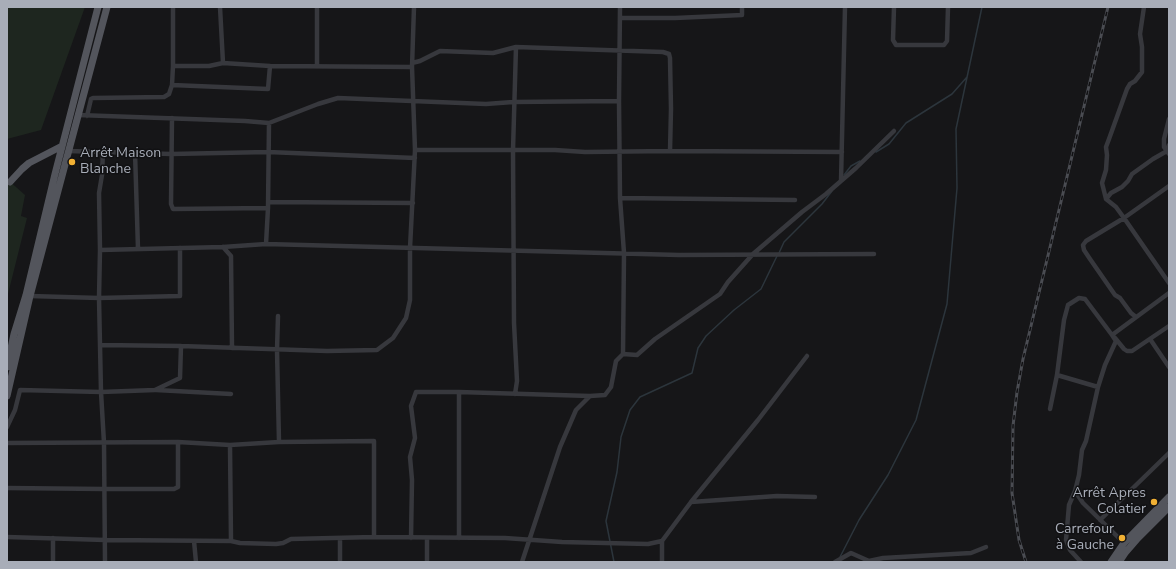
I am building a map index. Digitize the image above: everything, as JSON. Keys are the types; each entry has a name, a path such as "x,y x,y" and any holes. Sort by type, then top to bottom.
{"main road":[{"path":"7,396 98,7"},
{"path":"7,367 14,334 26,295 65,149 78,115 107,7"},
{"path":"8,183 29,163 65,149"},
{"path":"1111,562 1169,497"},
{"path":"1119,562 1127,545 1169,507"}],"street":[{"path":"87,116 91,99 93,98 164,97 168,94 172,85 173,7"},
{"path":"220,7 223,63"},
{"path":"317,7 317,66"},
{"path":"100,345 181,346 277,350 377,350 393,338 406,318 410,300 410,248 415,158 412,65 414,7"},
{"path":"620,7 620,198 624,253 624,354"},
{"path":"620,18 675,18 742,15 742,7"},
{"path":"841,181 845,7"},
{"path":"894,7 893,40 896,45 944,45 947,41 948,7"},
{"path":"1144,7 1140,34 1142,47 1142,72 1135,81 1130,84 1108,139 1106,147 1106,170 1102,183 1106,199 1116,207 1169,283"},
{"path":"173,66 209,66 223,63 270,66 412,65 440,51 493,53 516,47 663,52 669,54 671,109 670,150"},
{"path":"515,394 517,381 514,322 513,102 516,47"},
{"path":"172,85 268,88 270,66"},
{"path":"78,115 268,123 338,98 486,104 513,102 619,102"},
{"path":"172,118 171,204 174,209 268,208"},
{"path":"1168,153 1164,147 1164,139 1169,119"},
{"path":"266,244 268,208 268,123"},
{"path":"411,538 412,480 410,457 415,438 411,406 416,392 590,396 605,395 611,387 616,361 624,354 637,355 655,339 720,294 728,282 753,254 802,212 826,194 894,132"},
{"path":"1168,153 1169,145"},
{"path":"65,149 171,154 268,152 415,158"},
{"path":"415,150 555,150 585,152 670,150 842,152"},
{"path":"103,151 102,175 99,193 99,298 101,392 104,443 105,562"},
{"path":"135,152 138,249"},
{"path":"1106,199 1111,193 1122,187 1132,174 1168,153"},
{"path":"1136,317 1131,313 1120,298 1115,295 1083,247 1086,241 1124,218 1169,186"},
{"path":"620,198 795,200"},
{"path":"268,202 413,203"},
{"path":"100,250 223,247 266,244 679,255 874,254"},
{"path":"223,247 231,256 232,348"},
{"path":"30,296 99,298 180,296 180,248"},
{"path":"1113,335 1169,293"},
{"path":"1050,409 1057,375 1064,320 1070,304 1079,298 1085,299 1122,347 1129,352 1135,350 1169,326"},
{"path":"278,316 277,350 279,442"},
{"path":"1081,562 1070,550 1066,540 1069,505 1075,491 1079,475 1082,450 1086,441 1098,387 1105,365 1116,341 1113,335"},
{"path":"1150,339 1169,367"},
{"path":"155,390 180,378 181,346"},
{"path":"662,562 662,541 691,502 758,420 807,356"},
{"path":"1057,375 1098,387"},
{"path":"7,426 20,390 101,392 155,390 231,394"},
{"path":"459,392 459,538"},
{"path":"522,562 560,447 576,410 590,396"},
{"path":"7,443 178,442 230,445 279,442 374,441 374,537"},
{"path":"7,488 104,490 176,488 178,487 178,442"},
{"path":"230,445 231,541"},
{"path":"1100,520 1169,453"},
{"path":"1075,491 1083,503 1127,545"},
{"path":"691,502 778,496 815,497"},
{"path":"7,537 105,540 231,541 240,543 276,544 283,543 291,539 374,537 505,538 648,544 662,541"},
{"path":"53,538 53,562"},
{"path":"427,538 427,562"},
{"path":"340,539 340,562"},
{"path":"194,541 196,562"},
{"path":"835,562 851,553 869,561 883,558 971,553 986,547"}],"shaded area":[{"path":"7,7 85,7 41,130 7,139"},
{"path":"7,179 25,195 21,216 27,218 7,298"}],"waterway":[{"path":"840,557 859,520 888,475 916,420 947,304 957,188 956,129 982,7"},
{"path":"876,152 889,144 906,123 952,94 967,77"},
{"path":"844,175 851,166 860,161"},
{"path":"779,253 784,242 822,204 832,191"},
{"path":"614,562 606,521 617,472 621,437 630,410 640,397 692,373 698,348 706,336 734,310 761,289 777,256"}],"railway":[{"path":"1026,562 1019,540 1012,493 1013,426 1017,392 1023,359 1108,7"}],"place":[{"name":"Arrêt Maison Blanche","path":"72,162"},
{"name":"Arrêt Apres Colatier","path":"1154,502"},
{"name":"Carrefour à Gauche","path":"1122,538"}]}
